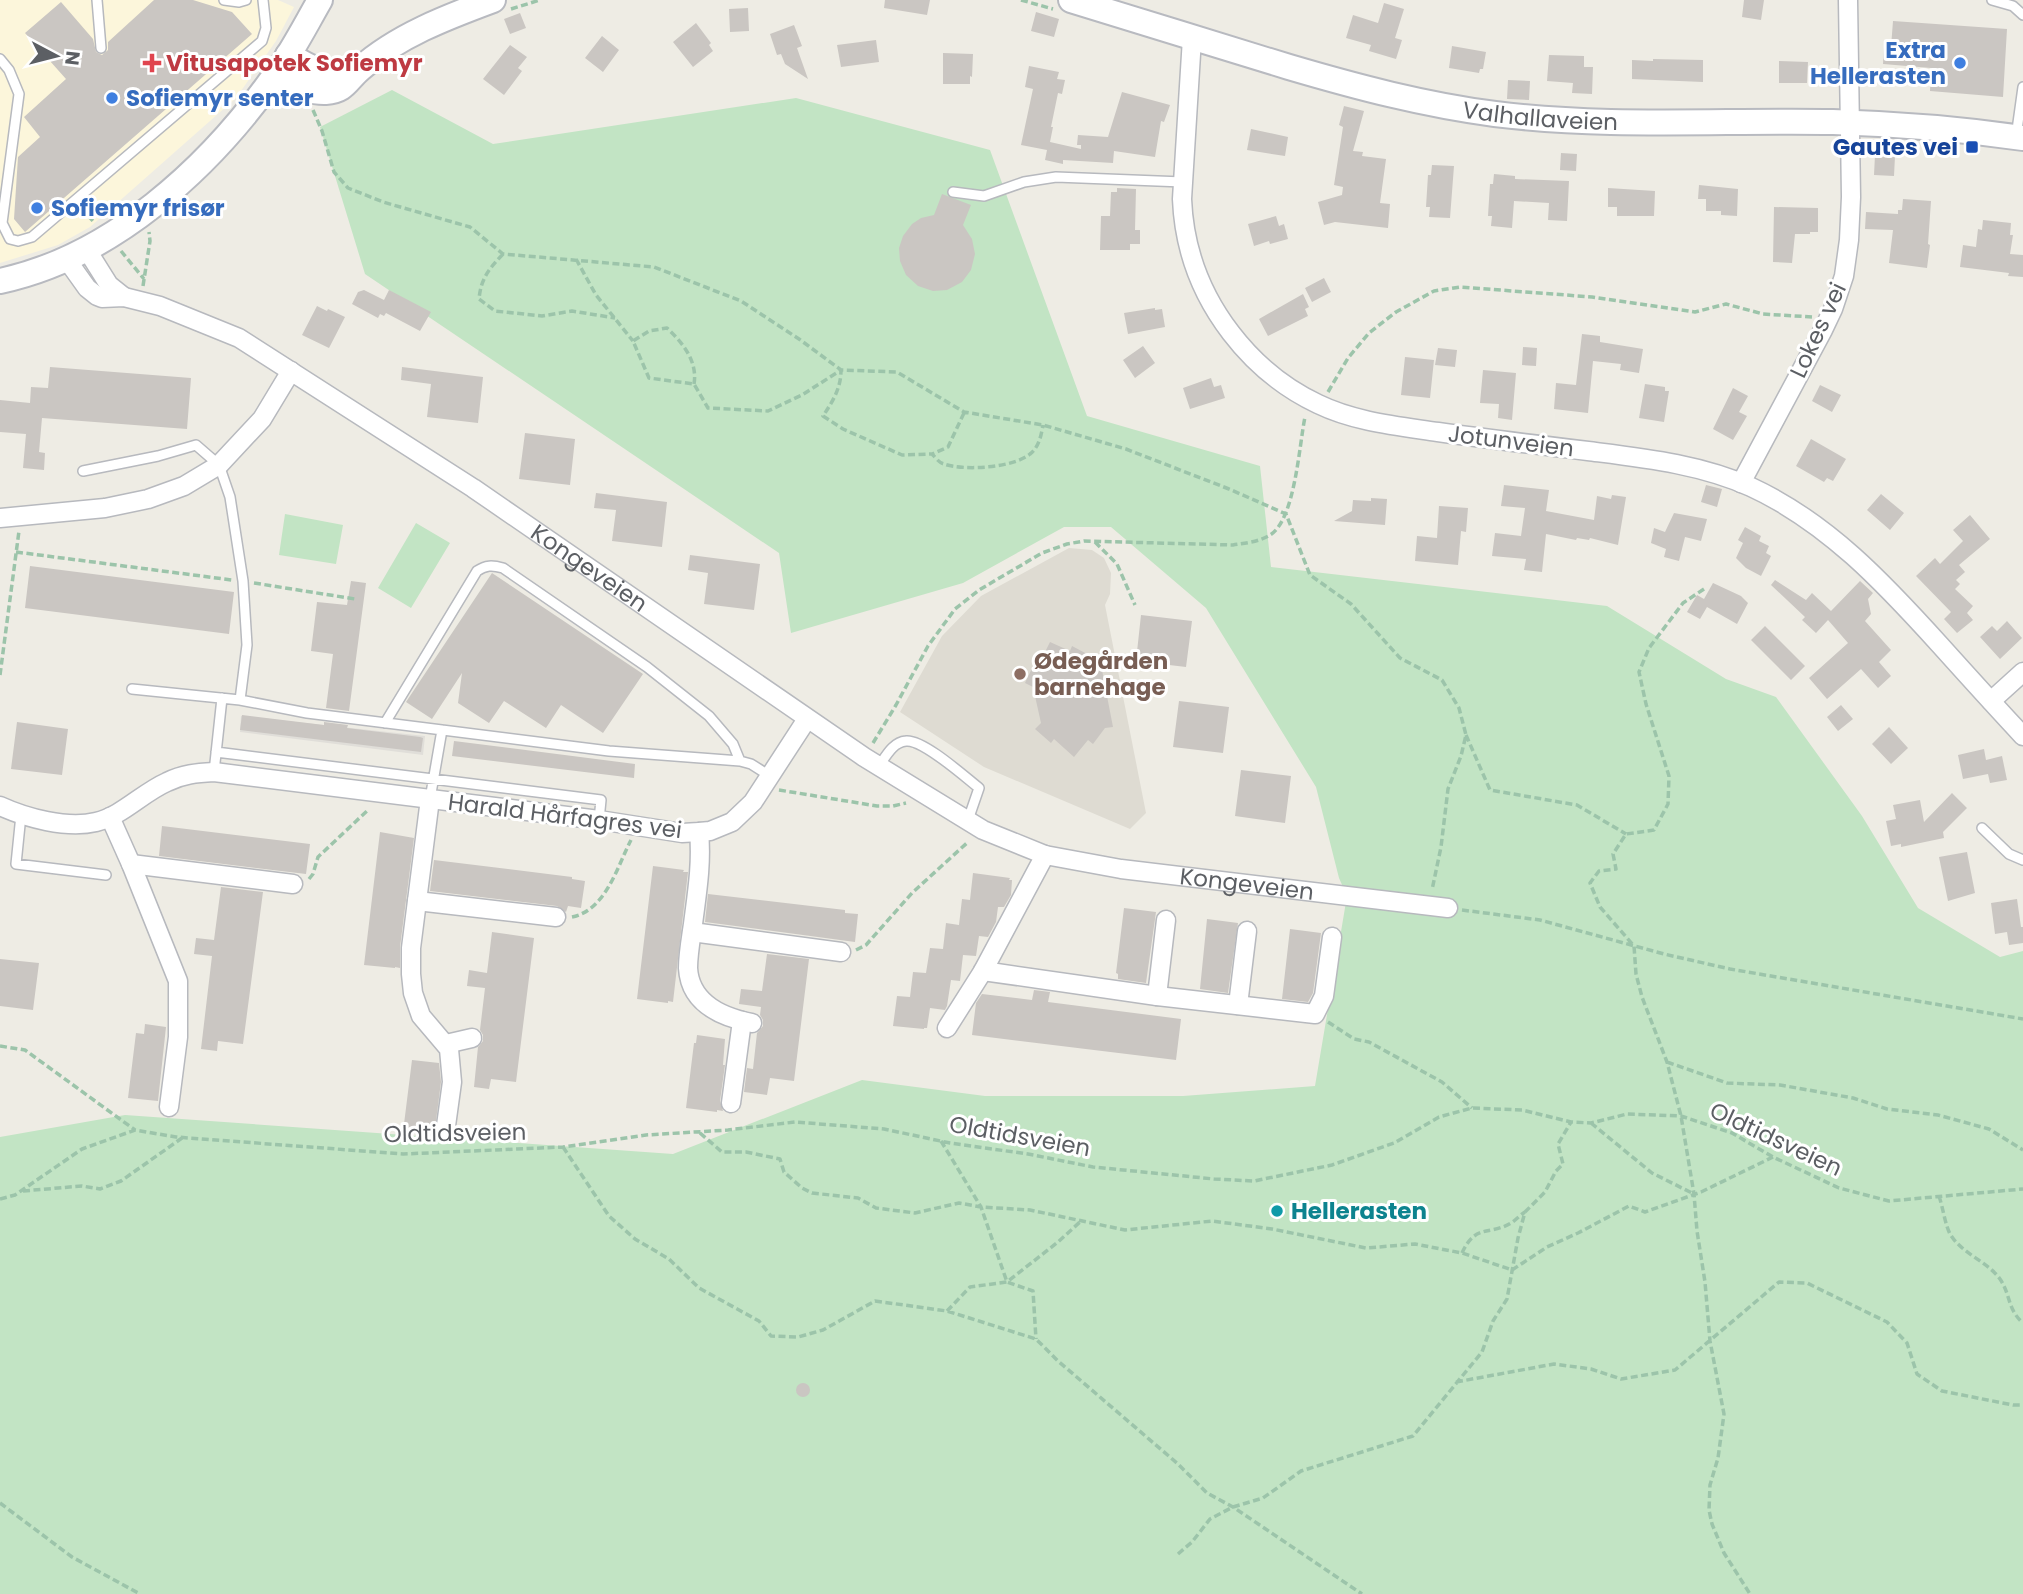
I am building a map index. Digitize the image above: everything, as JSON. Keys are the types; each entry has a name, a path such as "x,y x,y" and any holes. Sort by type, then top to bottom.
{"street":[{"path":"0,281 30,274 77,255 123,228 179,183 230,131 275,76 320,0"},
{"path":"289,54 326,74 334,75 359,69 415,34 493,0"},
{"name":"Lokes vei","path":"1741,483 1829,317 1844,276 1852,197 1848,0"},
{"name":"Valhallaveien","path":"1063,5 1192,38 1371,90 1494,114 1618,122 1927,126 2020,137"},
{"name":"Jotunveien","path":"1192,38 1183,181 1183,216 1189,250 1214,309 1236,339 1276,379 1314,403 1349,416 1386,425 1655,461 1698,469 1741,483 1799,514 1842,546 1902,603 2023,736"},
{"path":"275,76 303,88 324,92 345,86 359,69"},
{"name":"Kongeveien","path":"77,255 93,293 102,298 124,297 175,311 239,338 473,488 872,762 984,830 1045,855 1121,869 1448,908"},
{"path":"0,518 105,508 148,499 184,486 219,465 262,419 291,371"},
{"path":"1990,701 2023,672"},
{"name":"Harald Hårfagres vei","path":"0,806 20,815 69,824 95,823 110,817 165,782 188,774 214,772 599,820 682,833 710,831 732,822 753,802 807,719"},
{"name":"Harald Hårfagres vei","path":"430,799 410,957 413,993 421,1016 446,1044"},
{"path":"110,817 178,981 178,1037 169,1107"},
{"name":"Harald Hårfagres vei","path":"699,832 701,860 688,963 690,981 704,1004 717,1013 747,1022 731,1103"},
{"path":"947,1028 983,971 1045,855"},
{"path":"131,864 293,884"},
{"path":"417,901 556,917"},
{"name":"Kongeveien","path":"1157,996 1166,920"},
{"name":"Kongeveien","path":"1238,1005 1247,931"},
{"path":"692,932 841,952"},
{"path":"983,971 1157,996 1315,1014 1324,996 1332,937"},
{"path":"445,1133 452,1082 451,1057 446,1044 472,1038"}],"lane":[{"path":"97,0 101,48"},
{"path":"224,0 246,0"},
{"path":"0,59 9,70 19,94 2,223 10,239 18,241 32,237 262,41 267,28 263,0"},
{"path":"1992,0 2014,6 2023,15"},
{"path":"2020,137 2023,87"},
{"path":"953,192 984,196 1024,182 1056,177 1183,181"},
{"path":"83,471 196,446 219,465 230,497 243,581 247,645 240,700"},
{"path":"385,723 477,572 485,566 495,565 647,667 709,716 733,744 740,761"},
{"path":"132,689 240,700 307,713 609,751 740,761 751,764 766,782"},
{"path":"214,772 222,698"},
{"path":"430,799 442,730"},
{"path":"872,762 906,740 921,744 979,788 968,820"},
{"path":"216,752 601,800 599,820"},
{"path":"20,815 16,864 106,875"},
{"path":"1982,828 2009,853 2023,860"}],"path":[{"path":"1021,0 1063,5"},
{"path":"309,100 323,131 334,172 348,188 383,202 470,227 503,254 654,267 741,302 841,370 897,372 964,412 1043,425 1126,449 1286,514 1310,575 1350,604 1400,658 1442,680 1459,708 1466,735 1490,790 1577,805 1626,834 1654,830 1668,804 1669,776 1639,673 1649,648 1684,603 1704,589"},
{"path":"74,201 99,227"},
{"path":"118,248 144,279 150,241 149,230"},
{"path":"503,254 490,268 481,285 479,299 495,311 542,316 572,311 615,318"},
{"path":"576,259 596,295 633,341 649,377 694,384"},
{"path":"872,762 896,705 934,636 962,602 988,584 1049,550 1067,544 1094,541 1233,545 1271,535 1286,514 1314,403 1369,333 1396,312 1434,291 1461,287 1592,297 1695,312 1726,304 1763,314 1829,317"},
{"path":"633,341 649,331 667,328 680,340 689,354 696,374 694,384 708,408 768,411 802,395 841,370"},
{"path":"841,370 841,382 823,416 843,429 902,455 932,454 948,447 964,412"},
{"path":"932,454 942,464 979,469 1003,465 1029,456 1039,443 1043,425"},
{"path":"0,676 22,516"},
{"path":"1094,541 1116,564 1135,604"},
{"path":"16,552 243,581 355,599"},
{"path":"1428,906 1441,847 1448,789 1466,735"},
{"path":"766,782 877,806 909,802 923,793"},
{"path":"293,884 306,883 313,874 318,857 385,793"},
{"path":"556,917 576,916 602,899 638,826"},
{"path":"841,952 856,950 866,945 912,893 959,848 984,830"},
{"path":"1626,834 1614,854 1616,869 1599,871 1590,883 1600,907 1634,946 1636,974 1642,997 1667,1062 1681,1116 1694,1194 1710,1341 1724,1414 1718,1458 1710,1485 1709,1510 1724,1553 1750,1594"},
{"path":"1448,908 1540,920 1730,969 2023,1018"},
{"path":"1315,1014 1354,1039 1369,1042 1442,1082 1472,1108"},
{"path":"0,1046 25,1050 135,1129"},
{"path":"1667,1062 1727,1083 1780,1085 1853,1098 1887,1109 1938,1115 1989,1129 2023,1150"},
{"name":"Oldtidsveien","path":"135,1129 183,1138 403,1154 562,1147 646,1135 795,1122 884,1129 1093,1167 1254,1181 1332,1165 1394,1143 1439,1117 1472,1108 1522,1110 1571,1122 1591,1123 1627,1114 1681,1116 1732,1133 1773,1157 1839,1188 1889,1201 2023,1189"},
{"path":"1462,1252 1476,1233 1510,1224 1545,1192 1556,1171 1563,1164 1558,1144 1571,1122"},
{"path":"1591,1123 1652,1173 1694,1194"},
{"path":"0,1199 15,1195 82,1149 135,1129"},
{"path":"698,1132 722,1152 746,1152 780,1159 789,1177 812,1193 858,1198 876,1208 915,1213 953,1203 1030,1210 1125,1230 1213,1221 1272,1229 1366,1248 1415,1244 1462,1252 1512,1270"},
{"path":"21,1191 82,1186 100,1189 128,1177 183,1138"},
{"path":"942,1141 981,1207 1007,1282"},
{"path":"562,1147 609,1216 626,1232 669,1259 699,1289 759,1321 771,1336 798,1336 823,1330 875,1301 947,1311 1036,1339 1178,1464 1207,1493 1233,1507 1362,1594"},
{"path":"1512,1270 1548,1247 1629,1206 1645,1212 1694,1194 1773,1157"},
{"path":"1939,1196 1951,1234 1965,1250 1993,1270 2002,1282 2014,1316 2023,1323"},
{"path":"1178,1554 1192,1542 1210,1519 1233,1507 1263,1498 1301,1471 1413,1436 1482,1352 1493,1321 1507,1299 1525,1212"},
{"path":"1007,1282 1081,1221"},
{"path":"947,1311 970,1287 1007,1282 1033,1292 1036,1339"},
{"path":"1456,1382 1554,1364 1591,1368 1621,1379 1675,1370 1779,1282 1807,1283 1887,1322 1907,1343 1917,1374 1942,1391 2023,1405"},
{"path":"0,1503 72,1557 140,1594"}],"shaded area":[{"path":"0,0 278,0 294,7 276,41 236,98 90,227 58,245 0,263"},
{"name":"Ødegården barnehage","path":"1069,548 1092,550 1104,558 1111,573 1110,594 1105,605 1146,813 1130,829 984,767 900,712 942,636 981,596"},
{"path":"241,716 425,736 423,755 240,732"}],"green space":[{"path":"392,90 493,144 796,98 990,150 1087,416 1260,466 1271,567 1607,606 1726,679 1776,697 1862,816 1918,908 2000,957 2023,951 2023,1594 0,1594 0,1137 125,1115 673,1154 862,1080 985,1096 1183,1096 1315,1086 1347,896 1339,878 1316,787 1206,608 1111,527 1064,527 963,583 791,633 779,553 365,274 320,127"},
{"path":"285,514 343,525 336,564 279,555"},
{"path":"416,523 450,543 411,608 378,588"}],"building":[{"name":"Sofiemyr senter","path":"154,0 193,0 232,12 252,34 25,232 14,219 18,157 40,137 24,117 66,79 25,33 61,2 93,39 96,52 102,55 108,50 108,42"},
{"path":"885,0 930,0 927,15 884,8"},
{"path":"1744,0 1764,0 1761,20 1742,17"},
{"path":"1384,3 1404,9 1395,38 1402,40 1396,59 1369,51 1371,45 1346,38 1353,15 1378,23"},
{"path":"748,8 749,31 730,32 729,9"},
{"path":"1036,12 1059,19 1054,37 1031,31"},
{"path":"520,13 526,28 510,34 504,19"},
{"path":"1893,21 2007,29 2003,97 1930,91 1931,68 1883,64 1884,48 1891,47"},
{"path":"696,23 711,43 709,45 713,51 693,67 673,42"},
{"path":"794,25 802,46 797,48 808,79 785,64 781,54 777,55 770,34"},
{"path":"602,36 619,50 603,72 585,58"},
{"path":"876,40 879,62 841,67 837,45"},
{"path":"510,45 527,57 518,68 522,71 504,95 483,79"},
{"path":"1452,46 1486,52 1483,69 1480,69 1479,73 1449,68"},
{"path":"943,53 973,54 970,84 943,84"},
{"path":"1549,55 1584,56 1584,67 1593,67 1592,94 1572,93 1573,83 1547,81"},
{"path":"1632,60 1703,60 1703,82 1632,79"},
{"path":"1779,61 1808,62 1807,83 1779,83"},
{"path":"1029,66 1059,72 1057,79 1065,80 1062,94 1058,93 1050,142 1081,149 1081,145 1077,145 1078,135 1108,137 1122,92 1170,105 1164,122 1161,121 1155,157 1114,151 1113,163 1063,160 1063,164 1045,160 1047,150 1021,145 1033,89 1025,87"},
{"path":"1508,80 1530,81 1529,100 1507,99"},
{"path":"1344,106 1364,111 1353,151 1363,152 1362,156 1386,159 1380,203 1390,204 1388,228 1335,222 1324,225 1318,202 1342,195 1343,187 1334,185 1343,127 1339,125"},
{"path":"1251,129 1288,137 1285,156 1247,150"},
{"path":"1561,153 1577,154 1576,171 1560,170"},
{"path":"1875,155 1895,156 1894,176 1874,175"},
{"path":"1432,165 1454,166 1450,218 1429,217 1430,207 1426,207 1428,175 1431,175"},
{"path":"1494,174 1515,176 1515,179 1569,181 1567,221 1548,220 1549,203 1514,201 1512,228 1491,226 1492,216 1488,216 1490,184 1493,184"},
{"path":"1699,185 1738,189 1737,216 1721,215 1721,211 1706,211 1706,199 1698,199"},
{"path":"1117,188 1136,189 1135,230 1140,230 1140,244 1130,244 1130,250 1100,250 1101,216 1110,216 1111,192 1117,192"},
{"path":"1608,188 1655,191 1654,216 1617,216 1617,207 1608,207"},
{"path":"942,194 971,205 963,225 972,239 975,254 971,270 962,282 947,290 933,291 918,286 906,275 900,261 899,248 903,236 912,224 921,218 934,215"},
{"path":"1903,199 1931,201 1927,268 1889,263 1893,230 1865,229 1866,212 1898,214 1898,210 1902,210"},
{"path":"1774,207 1818,208 1818,232 1795,234 1792,263 1773,262"},
{"path":"1276,216 1279,226 1284,224 1288,239 1254,246 1248,224"},
{"path":"1983,220 2011,223 2010,235 2013,235 2010,254 2023,255 2023,277 1960,267 1963,245 1976,247 1978,229 1982,230"},
{"path":"1324,278 1331,292 1312,302 1305,288"},
{"path":"364,290 384,300 389,290 431,312 420,331 386,313 384,316 380,314 378,318 352,304 358,292"},
{"path":"1303,294 1309,307 1305,309 1308,316 1268,336 1259,319"},
{"path":"317,306 345,317 329,348 302,335"},
{"path":"1162,309 1165,327 1128,334 1124,313"},
{"path":"1582,334 1600,336 1600,342 1643,349 1639,373 1620,370 1621,364 1593,361 1588,413 1554,409 1556,383 1576,385"},
{"path":"1143,346 1155,363 1135,378 1123,360"},
{"path":"1523,347 1537,348 1536,366 1522,365"},
{"path":"1438,348 1457,350 1455,367 1435,365"},
{"path":"1405,357 1434,360 1430,398 1401,395"},
{"path":"50,367 191,378 187,429 42,418 39,452 45,453 44,470 23,468 26,434 0,432 0,400 30,403 31,387 48,388"},
{"path":"402,367 483,377 478,423 427,417 431,384 401,380"},
{"path":"1483,370 1516,373 1512,420 1498,418 1499,404 1480,403"},
{"path":"1211,378 1214,387 1221,385 1225,398 1190,409 1183,388"},
{"path":"1645,384 1665,387 1665,391 1669,391 1664,422 1639,418"},
{"path":"1820,385 1841,395 1832,412 1812,401"},
{"path":"1733,388 1748,396 1739,412 1747,416 1733,440 1713,429"},
{"path":"525,433 575,439 570,485 519,479"},
{"path":"1811,439 1846,459 1833,481 1827,478 1824,482 1796,466"},
{"path":"1504,485 1549,490 1546,511 1594,520 1597,496 1611,499 1612,495 1626,497 1618,545 1590,538 1576,540 1546,534 1542,572 1524,570 1526,559 1492,556 1495,533 1521,536 1525,508 1501,506"},
{"path":"1706,485 1722,489 1717,507 1701,502"},
{"path":"596,493 667,502 662,547 612,541 616,510 594,508"},
{"path":"1881,494 1904,513 1890,530 1867,510"},
{"path":"1371,498 1387,499 1385,525 1334,521 1352,511 1353,500 1371,501"},
{"path":"1439,506 1468,508 1466,532 1461,531 1458,565 1415,561 1417,536 1437,538"},
{"path":"1674,513 1707,519 1701,541 1685,537 1679,561 1664,557 1666,549 1651,543 1654,528 1665,532"},
{"path":"1970,515 1990,539 1959,565 1965,572 1956,580 1960,584 1955,589 1973,606 1967,613 1973,620 1957,633 1944,619 1951,612 1916,576 1935,558 1940,564 1963,541 1953,530"},
{"path":"1745,527 1761,536 1759,541 1769,546 1766,553 1771,556 1761,576 1746,568 1736,558 1743,543 1738,540"},
{"path":"690,555 760,564 754,610 704,604 708,573 688,570"},
{"path":"30,566 234,592 229,634 25,608"},
{"path":"492,573 643,674 603,733 561,705 546,728 504,701 489,723 458,703 462,673 432,719 406,702"},
{"path":"1775,580 1806,600 1812,593 1831,611 1860,581 1873,593 1868,599 1871,614 1865,621 1891,650 1879,662 1891,676 1878,688 1861,669 1827,699 1809,678 1848,643 1828,620 1816,633 1802,620 1805,617 1771,585"},
{"path":"351,581 366,583 349,711 326,708 333,654 311,651 317,602 347,605"},
{"path":"1713,583 1741,596 1748,603 1737,624 1707,607 1700,619 1687,612 1697,595 1704,599"},
{"path":"1141,615 1192,621 1186,667 1136,661"},
{"path":"2007,621 2022,638 2000,659 1980,637 1992,626 1997,631"},
{"path":"1765,626 1805,666 1791,680 1751,640"},
{"path":"1050,642 1070,651 1072,646 1089,655 1097,653 1100,660 1113,727 1105,728 1093,744 1088,740 1074,757 1054,739 1051,743 1035,729 1041,723 1033,687 1025,683 1034,664 1038,666"},
{"path":"1179,701 1229,707 1223,753 1173,747"},
{"path":"1841,705 1853,719 1838,731 1827,717"},
{"path":"242,715 324,725 324,722 348,725 347,728 420,737 423,738 421,752 240,730"},
{"path":"17,722 68,729 62,775 11,769"},
{"path":"1889,727 1908,748 1891,764 1872,744"},
{"path":"454,741 635,764 634,778 452,756"},
{"path":"1984,749 1986,760 2002,756 2007,780 1990,783 1988,774 1963,779 1958,755"},
{"path":"1241,770 1291,776 1285,823 1235,816"},
{"path":"1952,793 1967,808 1943,832 1944,838 1901,847 1901,844 1891,846 1886,821 1896,819 1893,805 1920,800 1924,822"},
{"path":"162,826 310,844 306,874 159,856"},
{"path":"380,832 414,838 400,947 400,968 364,965"},
{"path":"1967,852 1975,893 1948,901 1939,857"},
{"path":"434,860 572,877 585,881 581,908 568,906 566,912 557,906 430,891"},
{"path":"653,866 688,872 673,1002 668,1003 637,999"},
{"path":"973,873 1010,878 1011,895 1004,907 998,907 996,922 988,937 979,936 976,956 963,955 960,981 951,980 945,1010 930,1008 927,1028 924,1029 893,1026 897,996 910,997 913,972 926,973 930,948 943,949 946,923 959,925 962,899 970,900"},
{"path":"221,887 263,892 243,1044 218,1041 217,1051 201,1049 212,956 194,954 196,938 214,940"},
{"path":"708,894 845,910 845,913 858,914 855,942 705,922"},
{"path":"2017,899 2023,927 2023,943 2009,945 2007,932 1995,934 1991,903"},
{"path":"1124,908 1156,912 1146,983 1118,979 1116,973"},
{"path":"1207,919 1238,923 1228,993 1200,989"},
{"path":"1290,929 1321,933 1313,993 1308,1002 1282,999"},
{"path":"492,932 534,938 516,1082 491,1079 489,1089 474,1087 478,1047 483,1041 480,1030 485,988 467,986 469,970 487,973"},
{"path":"767,954 809,959 794,1081 770,1078 767,1095 744,1092 747,1068 753,1069 757,1033 763,1026 763,1020 760,1015 761,1007 739,1004 741,989 762,991"},
{"path":"0,959 39,963 33,1010 0,1006"},
{"path":"1034,990 1050,992 1048,1002 1181,1019 1176,1060 972,1035 976,1003 982,994 1032,1000"},
{"path":"145,1024 166,1027 158,1101 128,1098 136,1033 144,1034"},
{"path":"697,1035 725,1039 720,1101 723,1111 686,1108"},
{"path":"412,1060 439,1063 441,1082 434,1136 403,1132"},
{"path":"800,1383 806,1383 810,1390 806,1397 800,1397 796,1393 796,1387"}],"place":[{"name":"Vitusapotek Sofiemyr","path":"152,63"},
{"name":"Extra Hellerasten","path":"1960,63"},
{"name":"Sofiemyr senter","path":"112,98"},
{"name":"Gautes vei","path":"1972,147"},
{"name":"Sofiemyr frisør","path":"37,208"},
{"name":"Ødegården barnehage","path":"1020,674"},
{"name":"Hellerasten","path":"1277,1211"}]}
